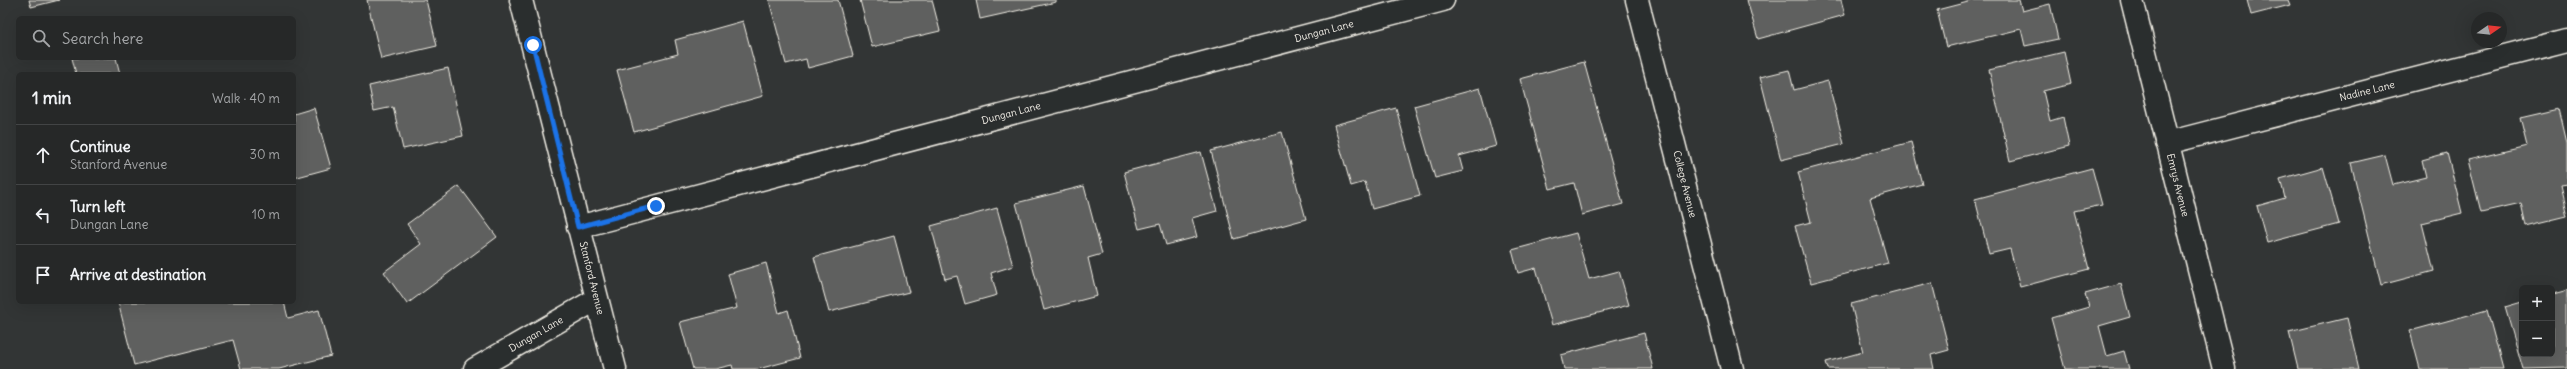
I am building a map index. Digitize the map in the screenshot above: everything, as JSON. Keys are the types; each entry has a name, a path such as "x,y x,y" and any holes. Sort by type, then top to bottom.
{"street":[{"name":"Stanford Avenue","path":"521,0 615,369"},
{"name":"Dungan Lane","path":"578,227 1443,0"},
{"name":"College Avenue","path":"1637,0 1732,369"},
{"name":"Emrys Avenue","path":"2132,0 2224,369"},
{"name":"Nadine Lane","path":"2167,143 2567,40"},
{"name":"Dungan Lane","path":"475,369 597,299"}],"building":[{"path":"29,0 59,0 31,7"},
{"path":"367,0 426,0 437,46 381,59"},
{"path":"769,0 838,0 853,56 808,68 806,59 786,64"},
{"path":"860,0 932,0 940,31 872,47"},
{"path":"976,0 1056,0 1056,2 980,19"},
{"path":"1747,0 1841,0 1845,15 1758,39"},
{"path":"1967,0 2019,0 2022,11 2050,4 2058,39 2025,46 2021,29 1946,47 1937,10 1968,2"},
{"path":"2247,0 2288,0 2290,5 2251,15"},
{"path":"743,21 763,96 634,132 617,70 678,54 675,40"},
{"path":"2064,52 2071,84 2043,91 2050,121 2063,117 2069,146 2010,161 1989,70"},
{"path":"72,60 116,60 120,72 76,72"},
{"path":"1584,62 1623,204 1582,215 1574,183 1550,189 1520,79"},
{"path":"448,68 463,136 403,149 393,107 374,111 369,86"},
{"path":"1789,70 1794,90 1828,81 1844,144 1781,160 1760,77"},
{"path":"1480,88 1496,146 1459,156 1463,171 1435,178 1414,106"},
{"path":"314,108 331,168 296,177 296,113"},
{"path":"1396,108 1420,196 1372,209 1365,182 1351,186 1334,125"},
{"path":"2559,109 2567,143 2567,185 2560,186 2567,216 2526,226 2521,203 2481,212 2468,160 2527,146 2520,118"},
{"path":"1282,132 1306,219 1234,239 1211,151"},
{"path":"1911,142 1922,184 1870,198 1888,263 1811,283 1795,226 1811,222 1798,172"},
{"path":"1201,152 1217,211 1192,218 1197,237 1166,245 1160,224 1139,229 1124,172"},
{"path":"2447,153 2462,213 2422,223 2434,271 2381,285 2351,163 2385,155 2393,185 2426,177 2422,160"},
{"path":"2323,167 2339,224 2267,243 2257,206 2285,198 2280,179"},
{"path":"2092,168 2102,205 2074,211 2089,269 2020,287 2010,249 1989,254 1975,199"},
{"path":"459,186 497,237 407,304 384,272 421,244 407,224"},
{"path":"1084,186 1102,254 1088,258 1097,296 1044,310 1016,203"},
{"path":"997,208 1013,266 991,273 997,295 965,304 957,276 945,279 931,226"},
{"path":"1576,233 1589,279 1619,271 1629,305 1552,325 1536,268 1518,273 1512,250"},
{"path":"894,236 909,292 829,312 814,257"},
{"path":"766,263 779,313 788,310 800,358 758,369 733,369 732,365 715,369 693,369 680,322 737,308 728,274"},
{"path":"1932,283 1949,350 1931,355 1934,369 1828,369 1826,362 1863,352 1851,304"},
{"path":"2121,284 2130,317 2099,326 2107,356 2124,351 2129,369 2065,369 2051,318 2089,307 2085,294"},
{"path":"2567,290 2567,368 2523,369 2520,357 2555,357 2555,293"},
{"path":"2519,303 2519,355 2505,307"},
{"path":"119,304 284,304 288,318 319,310 331,356 279,369 241,369 233,340 134,365"},
{"path":"2487,310 2503,369 2420,369 2410,331"},
{"path":"2347,318 2359,369 2298,369 2289,332"},
{"path":"1644,333 1653,369 1564,369 1561,355"}],"route":[{"path":"533,45 578,227 656,206"}]}
